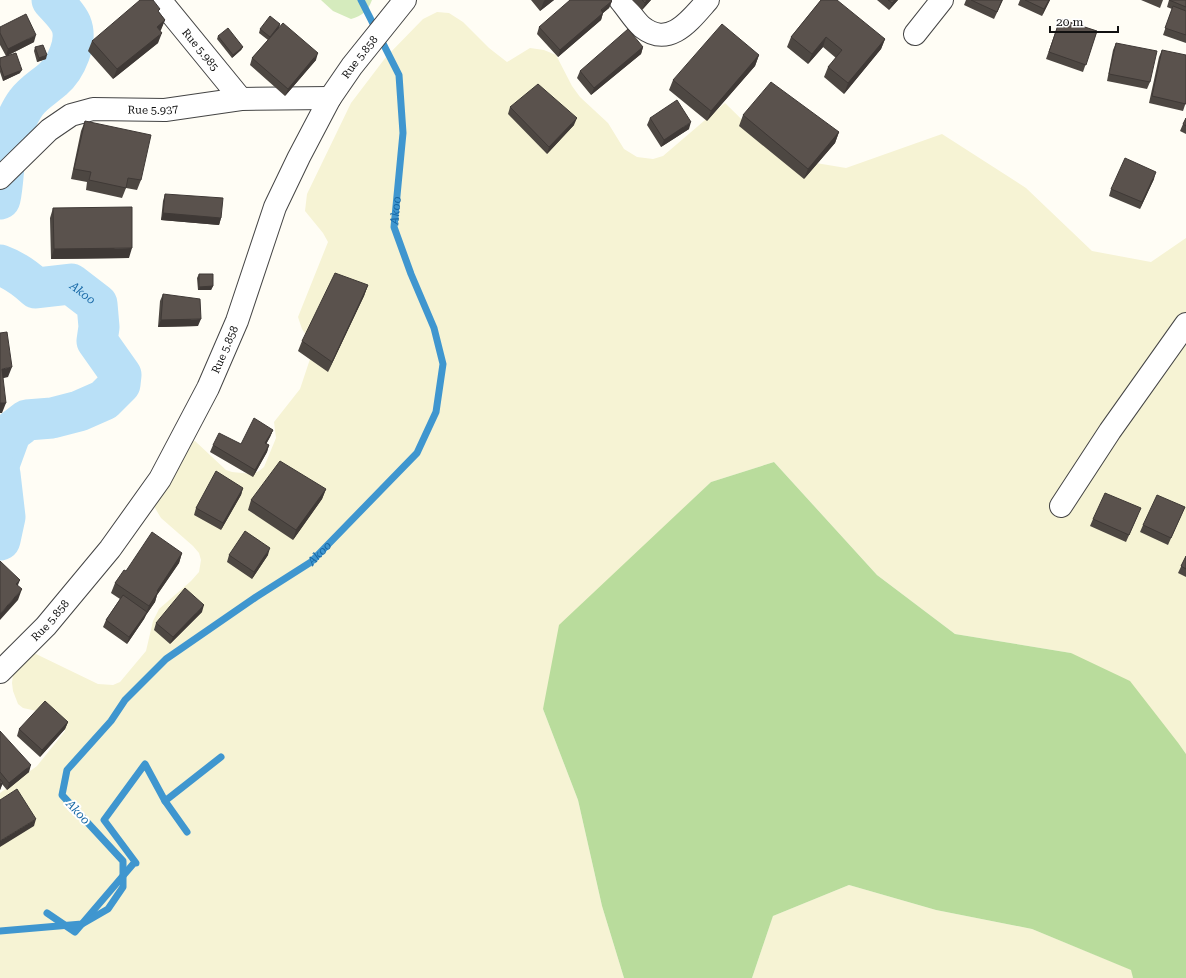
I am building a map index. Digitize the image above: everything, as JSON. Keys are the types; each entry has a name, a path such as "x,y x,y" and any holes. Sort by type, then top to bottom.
{"street":[{"name":"Rue 5.985","path":"160,0 241,100"},
{"name":"Rue 5.858","path":"0,672 46,626 100,561 160,479 208,388 237,321 275,207 299,157 330,98 352,66 405,0"},
{"path":"620,0 642,26 656,35 672,34 688,23 708,0"},
{"path":"915,34 942,0"},
{"name":"Rue 5.937","path":"0,178 49,130 71,115 93,109 165,110 241,100 330,98"},
{"path":"1061,506 1110,431 1186,324"}],"shaded area":[{"path":"437,12 449,13 463,22 489,48 507,62 530,48 544,50 556,55 572,86 580,97 608,123 624,149 637,157 653,159 663,156 725,103 780,157 846,168 942,134 1026,188 1092,251 1151,262 1186,238 1186,754 1179,744 1071,653 955,634 877,575 774,462 711,482 639,551 543,709 578,800 602,906 624,978 0,978 0,793 37,766 65,731 64,720 60,716 23,708 18,704 13,691 13,675 22,659 28,654 36,654 98,684 113,685 120,682 146,651 153,621 159,609 199,572 201,560 199,553 161,518 155,508 155,501 185,443 195,441 226,470 232,472 252,474 264,467 276,438 274,422 300,389 313,350 313,345 302,329 298,317 328,242 323,233 305,211 307,194 351,103 386,57 423,19"},
{"path":"849,885 936,910 1032,929 1132,970 1133,978 752,978 773,916"}],"green space":[{"path":"321,0 372,0 369,7 364,12 351,19 333,11"},
{"path":"774,462 877,575 955,634 1071,653 1130,681 1186,754 1186,978 1133,978 1131,970 1032,929 936,910 849,885 773,916 752,978 624,978 602,906 578,800 543,709 559,625 711,482"}],"building":[{"path":"140,0 153,0 160,9 158,11 165,20 157,27 162,33 117,69 92,41"},
{"path":"570,0 612,1 601,10 603,13 560,50 539,27"},
{"path":"821,0 837,0 885,39 848,83 828,67 842,50 826,37 812,54 791,37"},
{"path":"888,0 895,0 892,3"},
{"path":"971,0 1002,0 997,12"},
{"path":"1025,0 1049,0 1044,9"},
{"path":"1169,0 1186,0 1186,7"},
{"path":"1173,6 1186,11 1186,35 1165,28"},
{"path":"26,14 36,35 8,49 0,33 0,27"},
{"path":"270,16 280,24 270,37 260,29"},
{"path":"1060,19 1097,31 1086,65 1049,52"},
{"path":"283,23 318,53 288,89 252,58"},
{"path":"722,24 759,55 711,111 673,80"},
{"path":"228,28 243,47 233,55 218,36"},
{"path":"628,29 643,47 594,88 580,71"},
{"path":"1116,43 1157,51 1150,82 1109,74"},
{"path":"43,45 47,55 39,58 35,47"},
{"path":"1162,50 1186,55 1186,104 1152,96"},
{"path":"16,53 22,70 4,77 0,65 0,58"},
{"path":"771,82 839,132 808,169 743,115"},
{"path":"538,84 577,118 549,147 510,107"},
{"path":"677,100 691,122 664,140 650,118"},
{"path":"1186,118 1186,126 1183,124"},
{"path":"85,121 151,135 141,180 128,178 126,188 89,180 91,172 74,169"},
{"path":"1125,158 1156,172 1142,202 1111,189"},
{"path":"165,194 223,198 221,218 163,213"},
{"path":"132,207 132,248 54,249 53,208"},
{"path":"335,273 368,285 332,362 302,341"},
{"path":"199,274 213,274 213,286 199,287"},
{"path":"163,294 200,299 201,319 161,320"},
{"path":"7,332 12,367 2,369 6,403 0,403 0,333"},
{"path":"254,418 273,430 265,443 269,445 255,470 213,445 219,433 241,444"},
{"path":"280,461 326,489 296,530 251,500"},
{"path":"216,471 243,488 223,523 196,508"},
{"path":"1105,493 1141,508 1129,535 1093,519"},
{"path":"1157,495 1185,507 1171,538 1143,525"},
{"path":"245,531 270,548 254,572 229,555"},
{"path":"152,532 182,553 149,606 115,583 124,570 126,571"},
{"path":"1186,556 1186,569 1181,566"},
{"path":"0,561 20,580 16,584 22,589 0,614"},
{"path":"185,588 204,605 173,637 156,623"},
{"path":"123,595 147,612 129,637 106,620"},
{"path":"45,701 68,722 42,750 19,729"},
{"path":"0,731 31,765 9,783 0,772"},
{"path":"17,789 36,819 0,841 0,800"}],"waterway":[{"name":"Akoo","path":"0,199 5,155 9,138 22,109 35,93 58,74 70,54 73,38 71,24 65,14 52,0"},
{"name":"Akoo","path":"0,931 82,924 108,909 123,887 123,861 62,795 67,770 111,721 125,700 166,659 256,597 311,562 417,453 436,412 443,364 434,328 411,274 394,227 403,133 399,75 361,0"},
{"name":"Akoo","path":"0,265 10,269 36,288 71,284 97,304 99,327 97,341 121,375 120,384 104,400 79,411 52,418 27,420 11,432 0,462"},
{"name":"Akoo","path":"0,474 5,517 0,540"},
{"path":"165,801 221,757"},
{"path":"47,913 75,932 134,863 136,863 104,820 145,764 165,801 187,832"}]}
